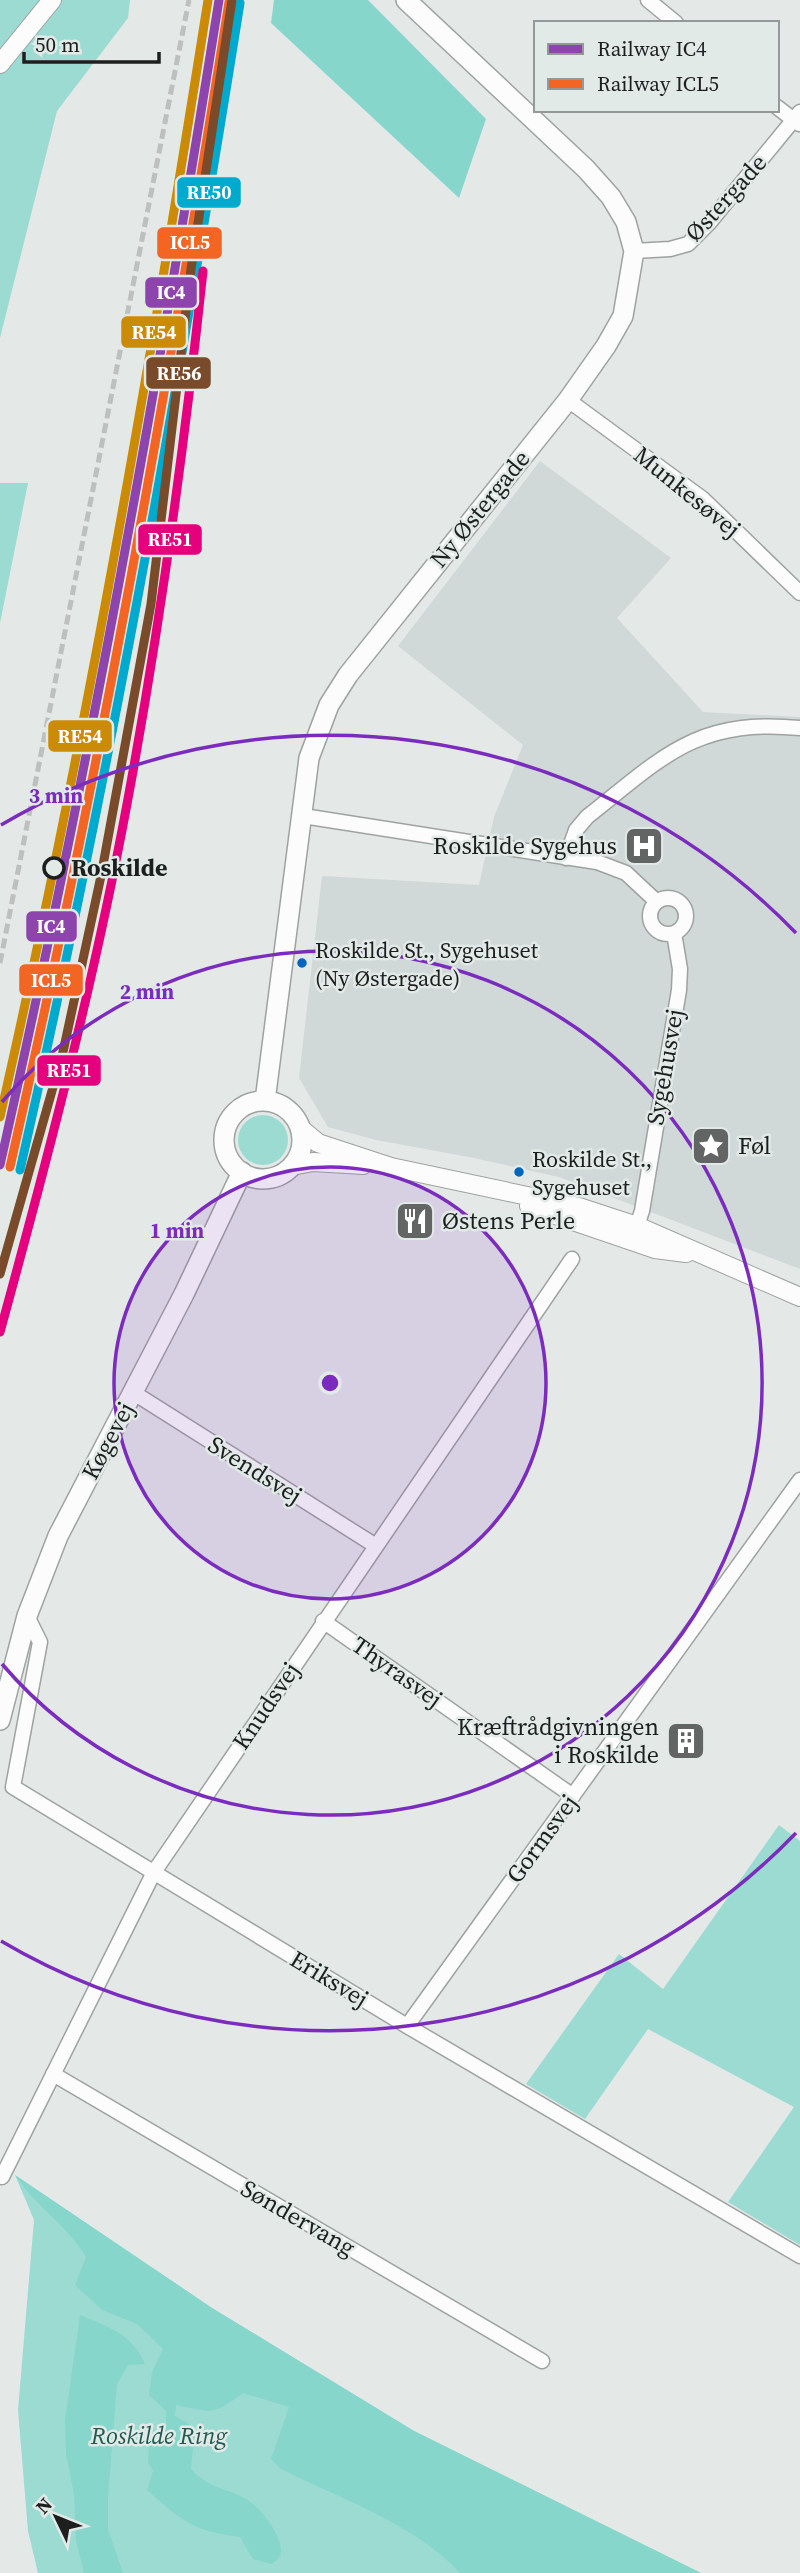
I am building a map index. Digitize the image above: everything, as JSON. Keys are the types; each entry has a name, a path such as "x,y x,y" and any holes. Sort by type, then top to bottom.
{"main road":[{"name":"Ny Østergade","path":"265,1101 309,758 324,717 342,685 568,400 607,346 623,316 634,251 626,222 611,197 586,169 406,0"},
{"path":"265,1101 289,1111 300,1128 302,1144 292,1166 268,1179 242,1172 228,1156 225,1142 227,1127 239,1110 265,1101"},
{"name":"Køgevej","path":"0,1720 27,1616 58,1536 134,1393 242,1172"}],"street":[{"path":"0,64 52,0"},
{"path":"648,0 674,21"},
{"path":"779,108 798,119"},
{"name":"Østergade","path":"634,251 670,249 688,244 798,119"},
{"name":"Munkesøvej","path":"568,400 703,499 800,593"},
{"path":"566,858 576,830 587,817 681,744 705,734 740,726 800,728"},
{"path":"303,816 613,866 637,881 657,902"},
{"path":"672,899 684,908 685,922 674,933 664,933 653,925 651,915 657,902 672,899"},
{"name":"Sygehusvej","path":"634,1234 679,989 680,969 674,933"},
{"path":"300,1128 318,1143 391,1167 479,1188 579,1207 634,1234 700,1255 800,1297"},
{"path":"292,1166 313,1162 391,1167"},
{"name":"Knudsvej","path":"2,2177 155,1872 323,1621 572,1259"},
{"name":"Svendsvej","path":"134,1393 376,1546"},
{"name":"Gormsvej","path":"407,2026 800,1480"},
{"name":"Eriksvej","path":"27,1616 40,1642 13,1787 407,2026 800,2256"},
{"name":"Thyrasvej","path":"323,1621 573,1796"},
{"name":"Søndervang","path":"53,2074 542,2361"}],"shaded area":[{"name":"Roskilde Sygehus","path":"540,461 671,558 617,618 703,712 800,717 800,1269 559,1177 376,1140 328,1127 299,1078 322,876 479,885 494,817 523,745 398,646"}],"green space":[{"path":"0,0 130,0 128,18 57,111 0,338"},
{"path":"274,0 368,0 486,119 459,198 271,23"},
{"path":"0,483 28,483 0,623"},
{"path":"263,1115 281,1122 288,1140 281,1158 263,1165 245,1158 238,1140 245,1122"},
{"path":"779,1825 800,1841 800,2245 728,2202 794,2107 648,2029 585,2119 526,2084 619,1954 663,1989"},
{"name":"Roskilde Ring","path":"15,2175 212,2308 414,2431 701,2573 38,2573 28,2531 18,2410 34,2220"},
{"path":"15,2175 212,2308 414,2431 701,2573 460,2573 442,2556 399,2526 281,2469 271,2459 289,2407 243,2393 211,2411 176,2405 175,2416 189,2424 194,2438 191,2469 207,2482 245,2499 257,2508 275,2533 281,2546 280,2555 272,2564 253,2559 240,2537 224,2535 189,2523 147,2490 153,2471 148,2463 149,2439 166,2426 166,2411 149,2395 152,2372 163,2349 137,2324 102,2310 75,2285 86,2257 70,2235"},
{"path":"80,2315 127,2339 145,2364 128,2365 117,2384 108,2529 123,2573 84,2573 76,2541 74,2494 66,2454 65,2420"}],"railway":[{"path":"0,963 189,0"}],"rail line":[{"name":"IC4","path":"0,1165 62,875 119,584 171,293 219,0"},
{"name":"ICL5","path":"10,1167 102,732 156,440 229,2"}],"transit line":[{"name":"RE54","path":"0,1117 87,700 162,280 208,0"},
{"name":"RE56","path":"0,1274 63,1052 101,876 151,604 191,269 232,0"},
{"name":"RE50","path":"20,1170 83,879 140,588 240,3"},
{"name":"RE51","path":"0,1332 69,1069 127,804 170,538 203,271"}],"place":[{"name":"Roskilde Sygehus","path":"644,846"},
{"name":"Roskilde","path":"54,868"},
{"name":"Roskilde St., Sygehuset (Ny Østergade)","path":"302,963"},
{"name":"Føl","path":"711,1146"},
{"name":"Roskilde St., Sygehuset","path":"519,1172"},
{"name":"Østens Perle","path":"415,1221"},
{"name":"Kræftrådgivningen i Roskilde","path":"686,1741"}]}
